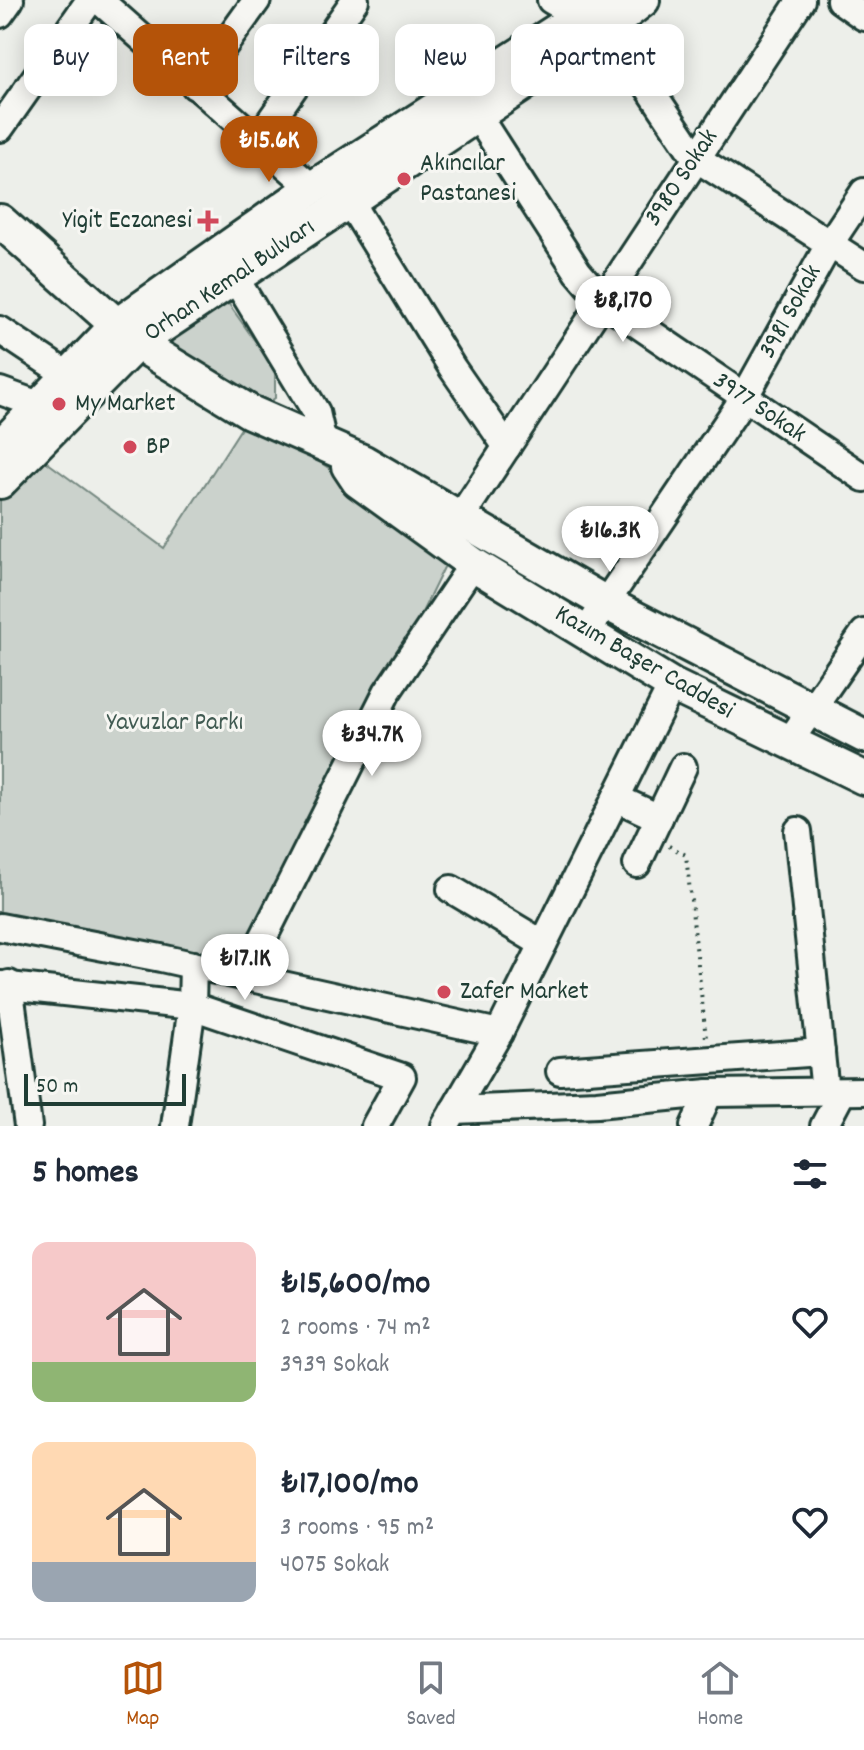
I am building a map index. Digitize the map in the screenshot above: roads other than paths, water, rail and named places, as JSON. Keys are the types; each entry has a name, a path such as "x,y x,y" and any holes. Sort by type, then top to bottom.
{"main road":[{"name":"Orhan Kemal Bulvarı","path":"0,447 69,376 312,188 597,14 643,0"},
{"name":"Orhan Kemal Bulvarı","path":"0,482 127,334 235,278 477,115 597,14"},
{"name":"Kazım Başer Caddesi","path":"0,221 127,334 250,412 364,462 606,603 864,736"},
{"name":"Kazım Başer Caddesi","path":"332,448 358,481 473,564 672,685 864,778"}],"street":[{"path":"0,14 10,0"},
{"path":"0,128 90,0"},
{"path":"99,0 133,30"},
{"path":"238,26 257,0"},
{"path":"257,140 355,0"},
{"path":"551,0 597,14 696,158 864,266"},
{"name":"3980 Sokak","path":"460,518 801,0"},
{"path":"840,0 864,17"},
{"path":"206,96 312,188"},
{"name":"3977 Sokak","path":"477,115 578,272 602,300 864,478"},
{"name":"3981 Sokak","path":"586,632 744,398 830,243 864,192"},
{"path":"349,201 453,369 507,447"},
{"path":"235,278 316,412 332,448"},
{"path":"0,330 69,376"},
{"path":"0,391 39,405"},
{"path":"244,976 387,692 473,564"},
{"path":"789,742 864,633"},
{"path":"450,1118 499,1033 672,685"},
{"path":"637,864 683,767"},
{"path":"616,798 654,827"},
{"path":"798,831 821,1052 844,1092"},
{"path":"451,889 543,944"},
{"path":"0,927 193,965 499,1033"},
{"path":"175,1126 192,1006 193,965"},
{"path":"28,1126 4,984 192,1006 402,1077 375,1126"},
{"path":"560,1071 821,1052"},
{"path":"450,1118 709,1093 844,1092"},
{"path":"824,1126 844,1092"},
{"path":"694,1126 709,1093"}],"place":[{"name":"Akıncılar Pastanesi","path":"404,179"},
{"name":"Yigit Eczanesi","path":"208,221"},
{"name":"My Market","path":"59,404"},
{"name":"BP","path":"130,447"},
{"name":"Zafer Market","path":"444,992"}],"park label":[{"name":"Yavuzlar Parkı","path":"175,723"}]}
